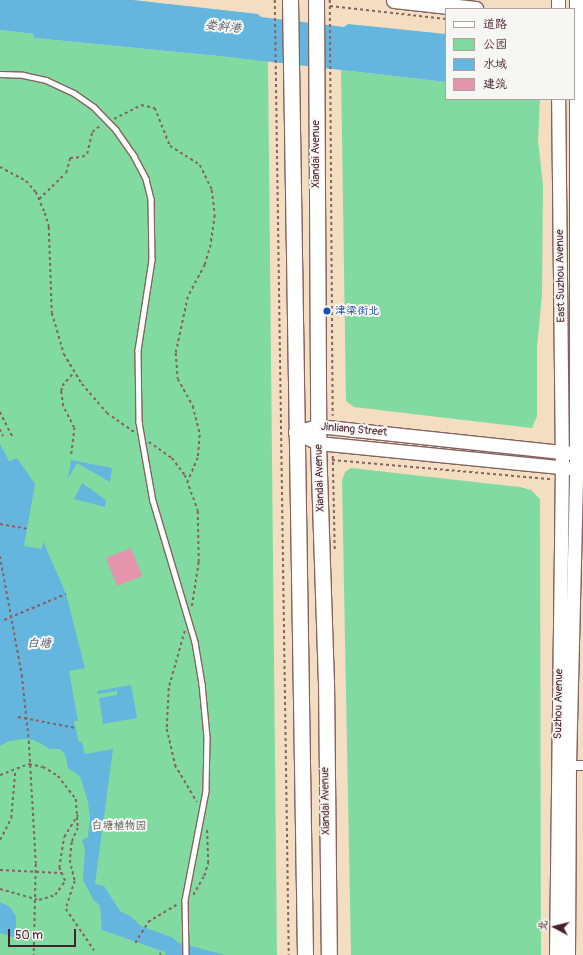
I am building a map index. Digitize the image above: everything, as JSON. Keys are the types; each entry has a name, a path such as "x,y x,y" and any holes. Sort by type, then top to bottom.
{"main road":[{"path":"394,0 467,8"},
{"name":"East Suzhou Avenue","path":"576,0 577,20 575,73 580,469"},
{"name":"Xiandai Avenue","path":"290,1 295,432 305,955"},
{"name":"Xiandai Avenue","path":"323,3 316,23 315,67 318,426 326,444 326,681 329,955"},
{"name":"East Suzhou Avenue","path":"558,100 562,453"},
{"name":"Jinliang Street","path":"295,432 318,426 579,454"},
{"name":"Jinliang Street","path":"295,432 326,444 562,474 580,469"},
{"name":"Suzhou Avenue","path":"562,453 563,765 568,955"},
{"name":"Suzhou Avenue","path":"556,955 563,765 580,469"}],"street":[{"path":"563,765 583,765"}],"lane":[{"path":"0,74 29,76 56,84 88,103 108,121 124,141 140,167 152,206 152,260 138,350 137,390 141,437 158,524 188,619 199,663 206,720 207,767 202,813 192,857 185,900 186,955"}],"path":[{"path":"289,955 274,0 290,1"},
{"path":"333,428 331,25 323,3 445,19"},
{"path":"39,199 66,173 70,158 86,155 94,130 108,121 141,106 154,107 158,112 162,130 170,146 197,162 205,173 212,190 215,215 211,245 205,265 187,300 176,354 178,379 193,406 200,435 198,458 188,481"},
{"path":"0,167 21,176 39,199 49,226 53,320 61,347 74,372 107,413 172,458 188,481 198,510 200,540 197,575 188,619 169,688 167,729 175,765 202,813 208,836 208,863 198,889 185,900 159,914 146,927 136,942"},
{"path":"71,454 74,428 63,406 61,391 62,386 74,372"},
{"path":"0,412 13,438"},
{"path":"0,429 4,436"},
{"path":"326,444 326,459 335,555"},
{"path":"326,459 562,474"},
{"path":"0,524 27,529"},
{"path":"0,556 12,616 30,740 36,872 34,955"},
{"path":"4,620 66,594"},
{"path":"18,717 76,728"},
{"path":"0,774 31,765 46,768 58,776 76,799 79,814 78,828 72,842 70,860 75,881 66,909 94,950"},
{"path":"0,840 11,818 15,770"},
{"path":"0,889 35,899 46,900 55,895 64,884 60,861 64,837 79,814"},
{"path":"0,870 36,872 47,871 63,874"}],"green space":[{"name":"白塘植物园","path":"0,30 35,34 34,38 268,61 277,955 0,955"},
{"path":"341,70 445,82 445,100 540,100 538,140 543,186 542,294 537,348 537,416 532,428 354,407 346,401"},
{"path":"351,468 520,487 531,490 540,499 541,955 351,955 342,481 345,472"}],"water":[{"name":"娄斜港","path":"0,0 133,0 258,14 261,17 344,27 348,24 445,34 445,82 228,57 34,38 34,34 0,30"},
{"name":"白塘","path":"0,444 9,461 17,458 35,484 24,546 42,549 43,541 66,594 85,668 69,671 78,721 74,721 79,742 82,742 85,754 113,749 95,884 104,886 120,911 130,916 141,926 171,937 179,943 225,955 165,955 165,952 102,930 100,906 93,899 83,880 85,849 82,840 88,837 90,819 88,802 80,776 68,768 65,754 60,749 50,749 34,740 24,739 9,741 0,746"},
{"path":"71,460 112,468 110,482 77,463 68,479"},
{"path":"82,483 106,500 105,507 74,499"},
{"path":"131,685 137,718 103,724 99,698 117,695 117,691 98,694 97,691"},
{"path":"0,902 10,907 16,916 16,938 0,933"}],"building":[{"path":"131,548 142,576 117,586 106,558"}],"place":[{"name":"津梁街北","path":"327,311"}]}
